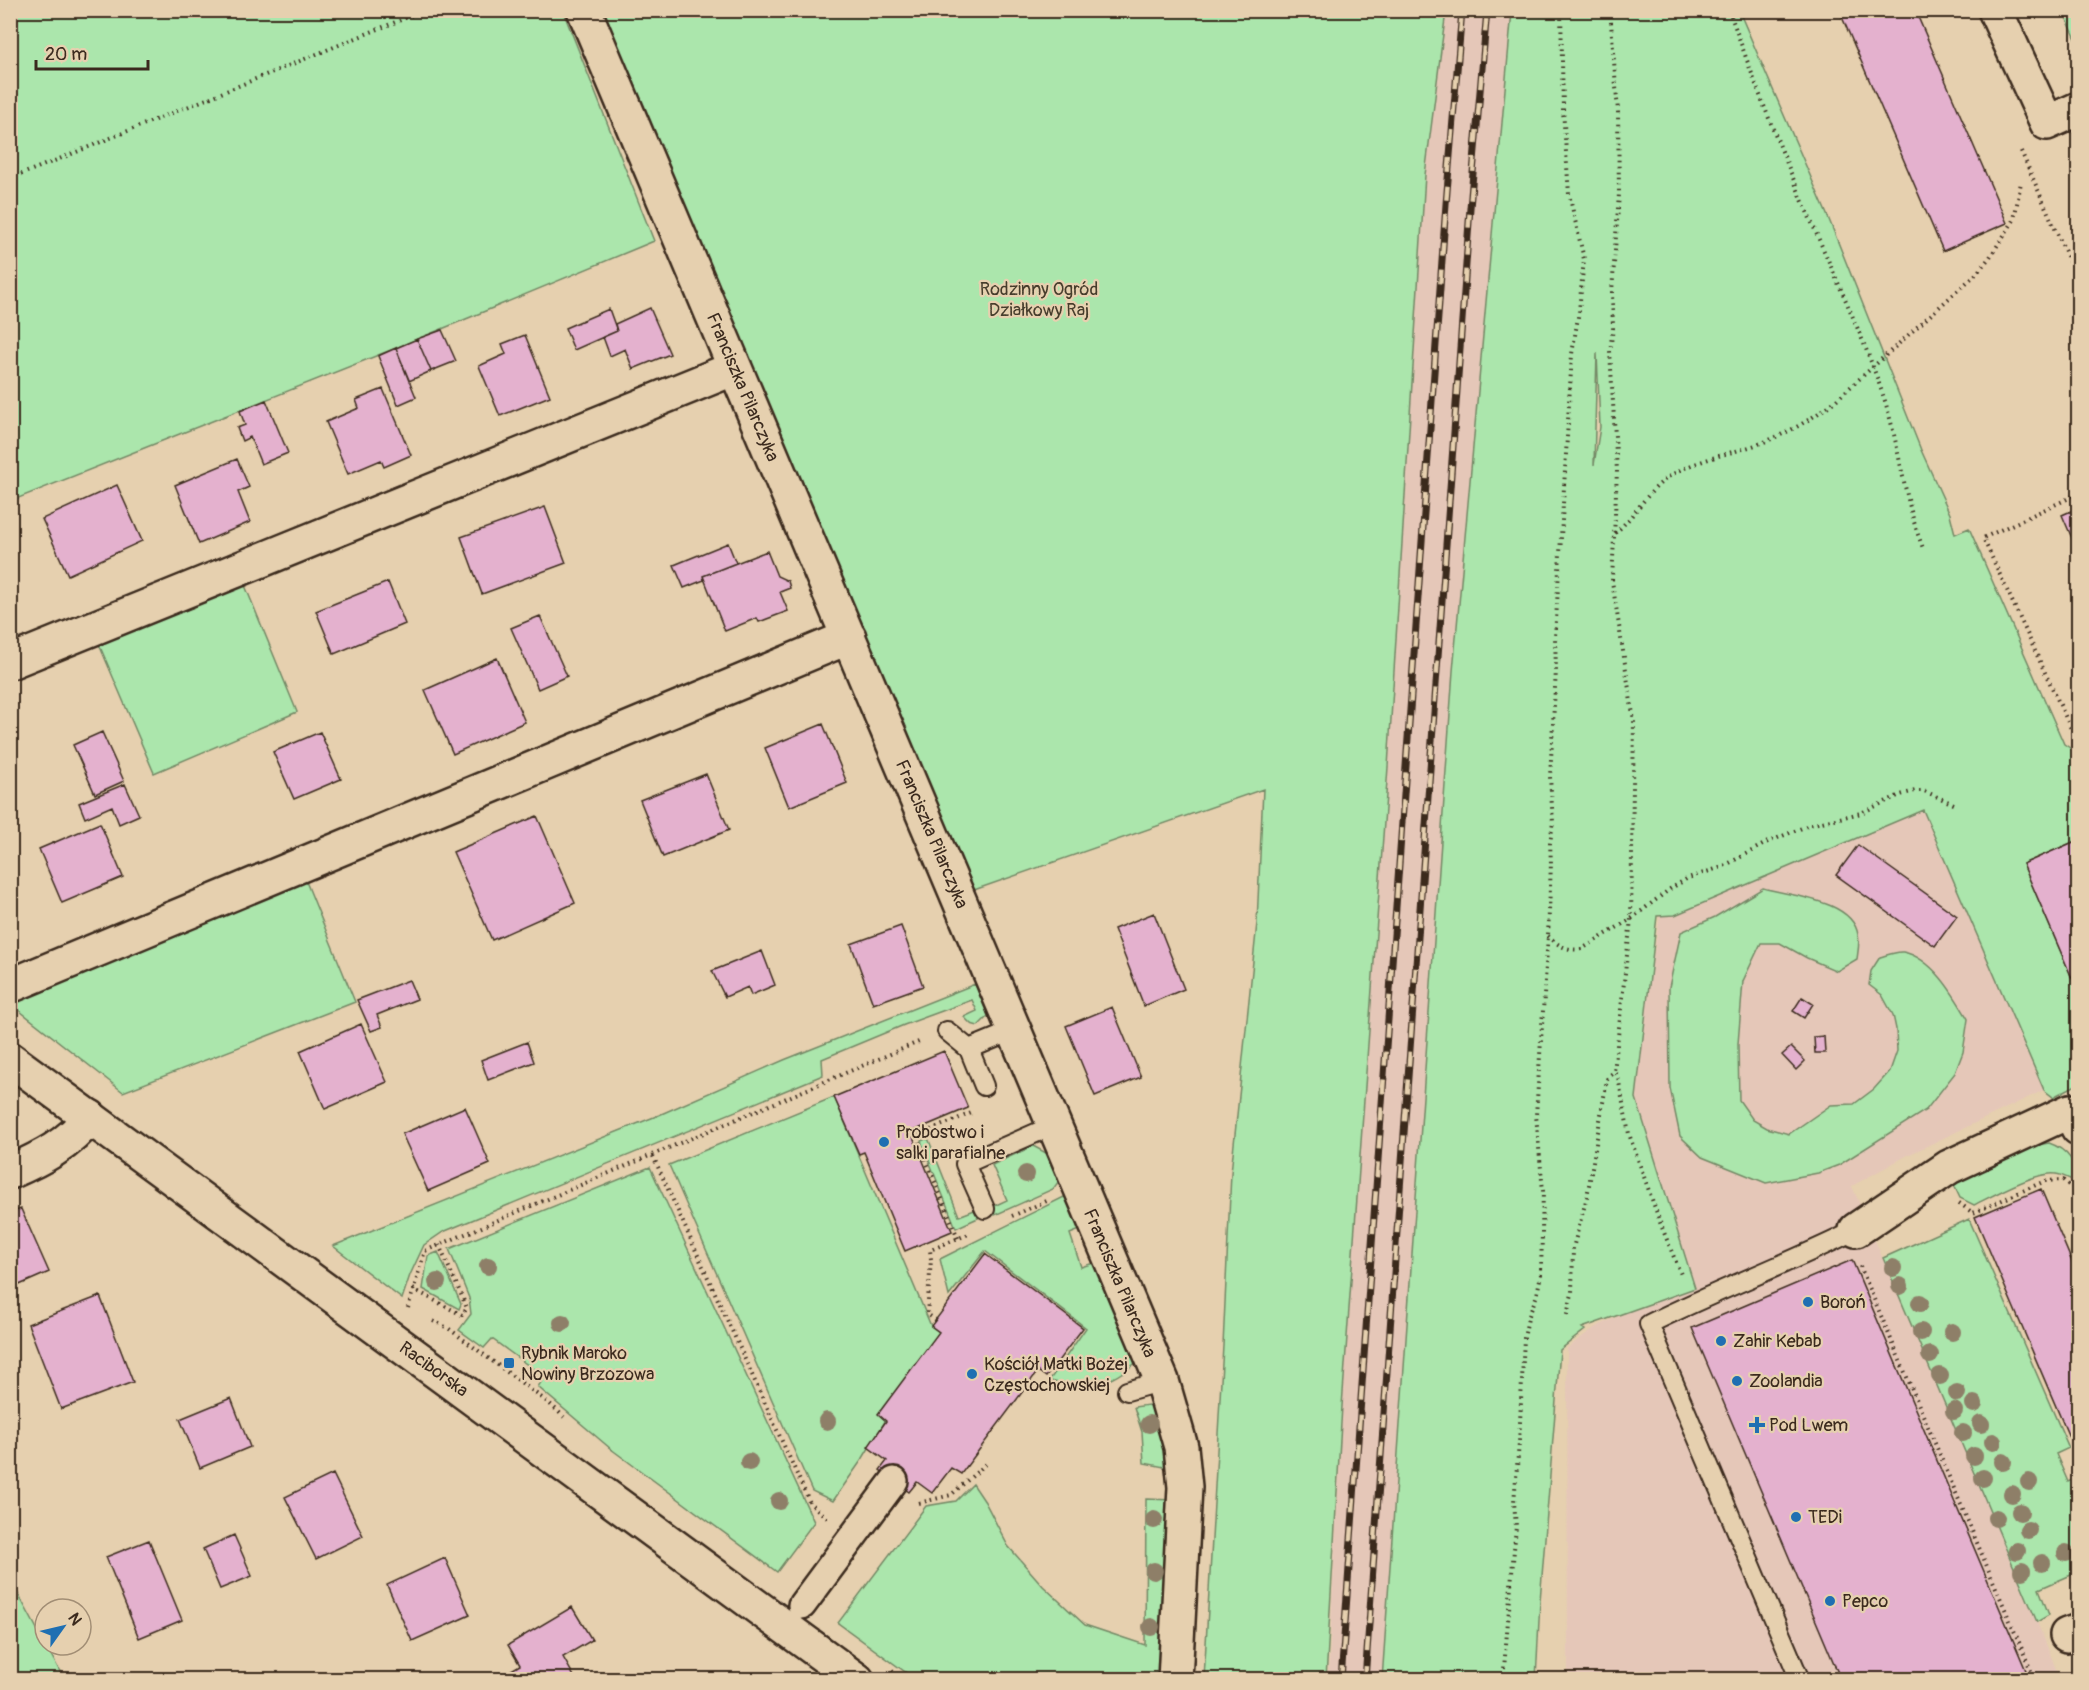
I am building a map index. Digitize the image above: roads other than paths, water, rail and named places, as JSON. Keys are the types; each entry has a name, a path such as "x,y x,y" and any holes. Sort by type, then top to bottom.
{"street":[{"name":"Franciszka Pilarczyka","path":"584,10 1162,1381 1181,1447 1185,1487 1175,1680"},
{"path":"1995,10 2047,123 2079,109"},
{"path":"10,662 735,368"},
{"path":"10,986 849,637"},
{"name":"Raciborska","path":"10,1059 856,1680"},
{"path":"1856,1230 1948,1167 2070,1111 2079,1128"},
{"path":"10,1172 56,1150 78,1133 90,1117"},
{"path":"802,1605 894,1481"}],"lane":[{"path":"947,1030 969,1049 984,1086"},
{"path":"969,1049 1015,1030"},
{"path":"985,1209 964,1164 1054,1125"},
{"path":"1800,1680 1649,1324 1692,1303 1804,1256 1856,1230"},
{"path":"1127,1391 1162,1381"}],"railway":[{"path":"1341,1680 1446,204 1462,10"},
{"path":"1365,1680 1470,208 1487,10"}],"place":[{"name":"Probostwo i salki parafialne","path":"884,1142"},
{"name":"Boroń","path":"1808,1302"},
{"name":"Zahir Kebab","path":"1721,1341"},
{"name":"Rybnik Maroko Nowiny Brzozowa","path":"509,1363"},
{"name":"Kościół Matki Bożej Częstochowskiej","path":"972,1374"},
{"name":"Zoolandia","path":"1737,1381"},
{"name":"Pod Lwem","path":"1757,1425"},
{"name":"TEDi","path":"1796,1517"},
{"name":"Pepco","path":"1830,1601"}],"park label":[{"name":"Rodzinny Ogród Działkowy Raj","path":"1039,299"}]}
